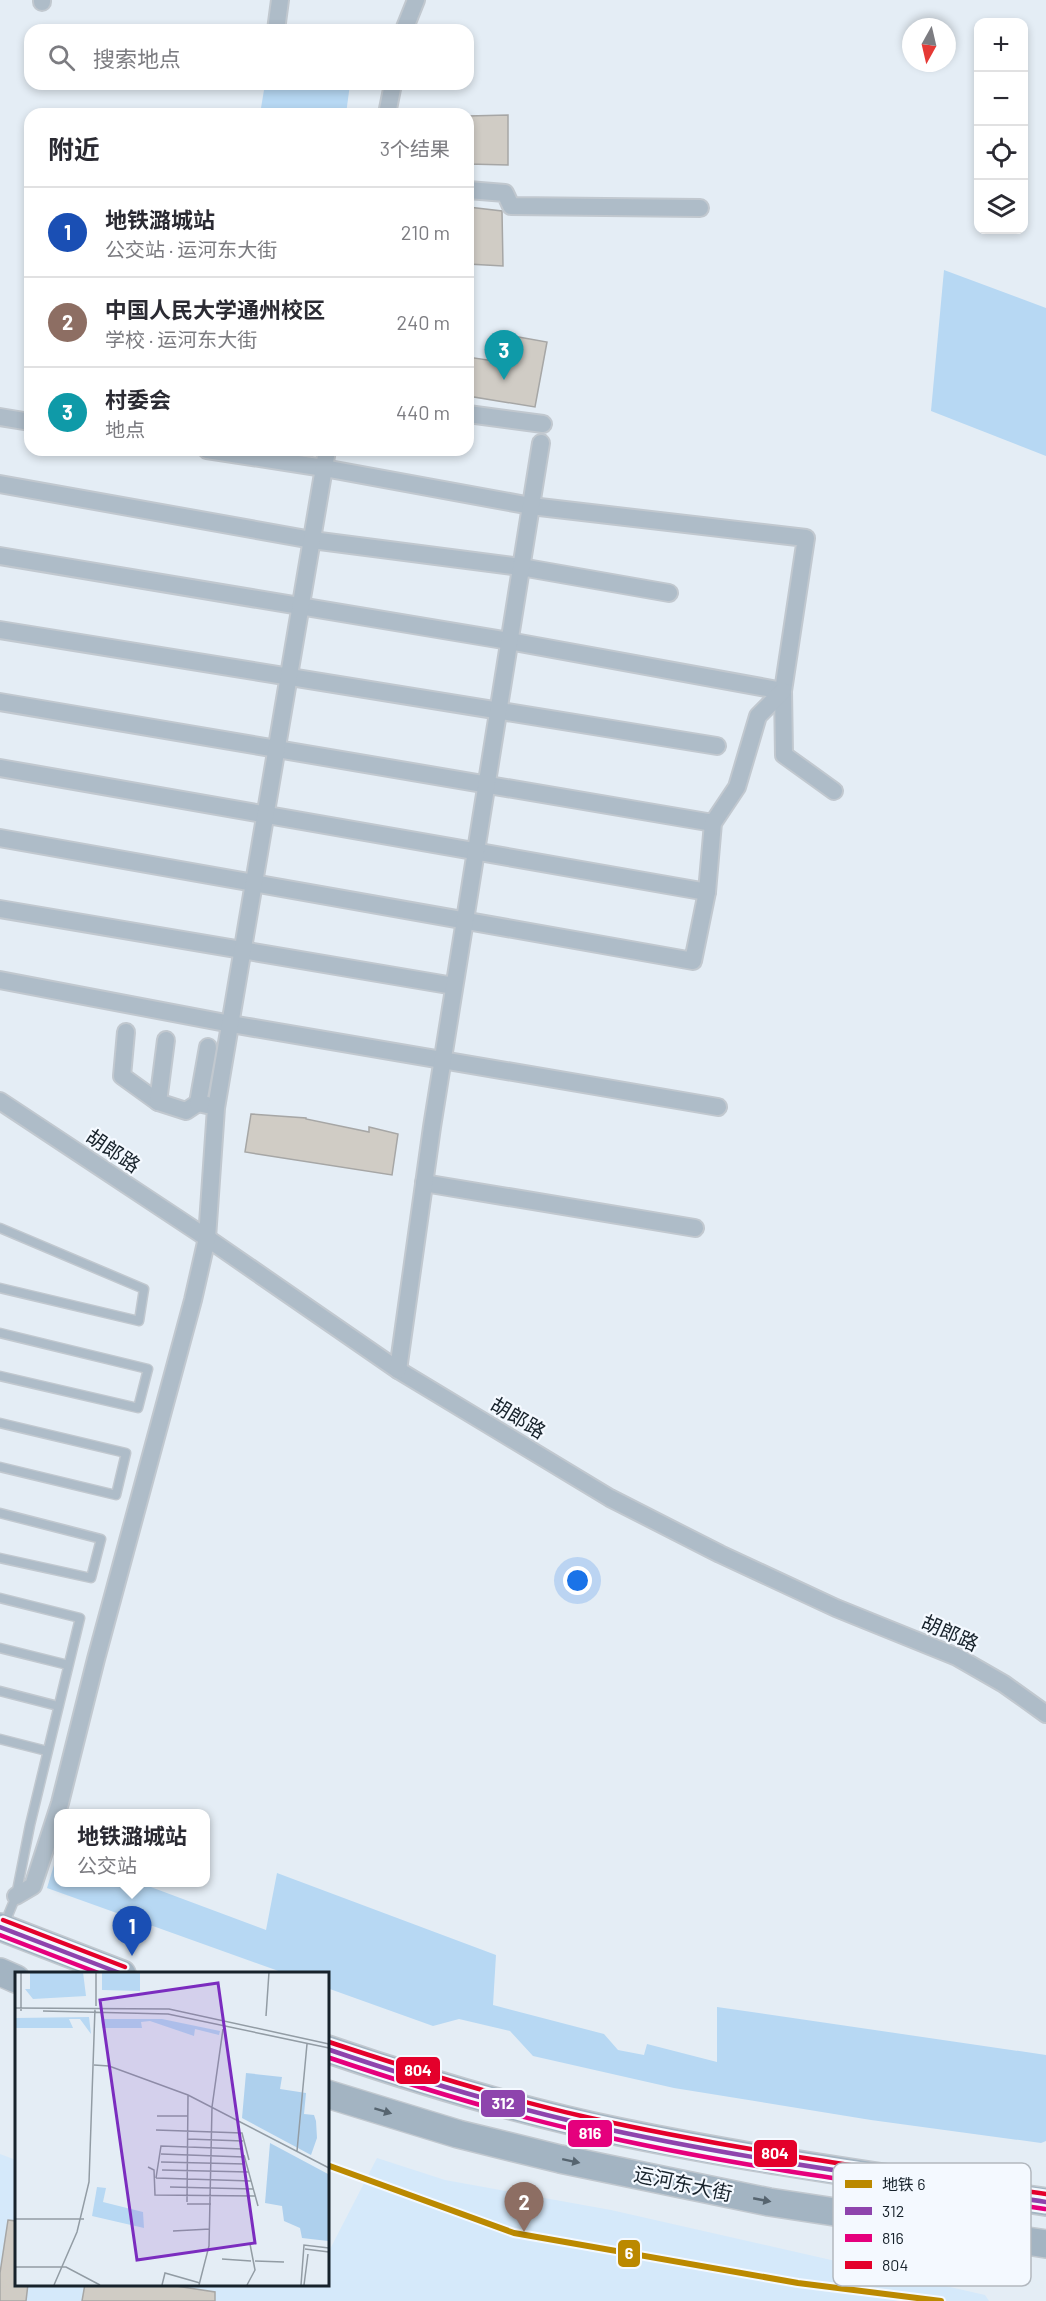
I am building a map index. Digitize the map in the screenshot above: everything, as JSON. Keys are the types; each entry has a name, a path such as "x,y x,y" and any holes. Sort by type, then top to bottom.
{"main road":[{"path":"1,1928 117,1972"},
{"path":"0,1972 15,1979"},
{"name":"运河东大街","path":"328,2049 471,2096 620,2132 833,2169"},
{"name":"运河东大街","path":"328,2094 458,2134 560,2159 770,2202 833,2212"},
{"name":"运河东大街","path":"1031,2200 1046,2202"},
{"name":"运河东大街","path":"1031,2242 1046,2244"}],"street":[{"path":"277,24 280,0"},
{"path":"406,24 416,0"},
{"path":"388,108 392,90"},
{"path":"474,190 505,193 511,206 700,208"},
{"path":"474,415 543,424"},
{"path":"0,417 24,421"},
{"path":"398,1370 442,1060 541,443"},
{"path":"246,456 531,506 806,538 783,691 784,755 834,790"},
{"path":"58,1809 193,1300 207,1238 216,1108 326,456"},
{"path":"0,484 312,540 521,567 669,593"},
{"path":"0,556 301,605 783,691"},
{"path":"0,630 717,746"},
{"path":"0,838 693,961 707,892 713,822 737,787 758,716 783,691"},
{"path":"0,702 713,822"},
{"path":"0,768 707,892"},
{"path":"0,909 454,986"},
{"path":"0,980 231,1024 718,1107"},
{"path":"126,1032 122,1076 158,1102 186,1111 198,1103 208,1047"},
{"path":"158,1102 166,1040"},
{"name":"胡郎路","path":"0,1101 207,1238 398,1370 610,1498 720,1554 804,1593 957,1657 1004,1684 1046,1714"},
{"path":"198,1103 216,1108"},
{"path":"424,1183 695,1228"},
{"path":"16,1896 33,1886 54,1821"}],"lane":[{"path":"0,1228 144,1289 139,1321 0,1288"},
{"path":"0,1334 148,1369 138,1408 0,1376"},
{"path":"0,1423 126,1453 116,1495 0,1467"},
{"path":"0,1513 101,1539 91,1578 0,1558"},
{"path":"0,1598 80,1618 47,1751 16,1896 1,1928"},
{"path":"0,1648 68,1665"},
{"path":"0,1691 58,1706"},
{"path":"0,1739 47,1751"}],"shaded area":[{"path":"264,90 349,90 347,108 261,108"},
{"path":"944,270 1046,308 1046,456 931,411"},
{"path":"54,1865 54,1887 151,1887 266,1930 277,1873 496,1955 493,2005 604,2034 618,2050 644,2055 647,2044 717,2062 717,2007 1046,2055 1046,2141 1041,2143 871,2120 674,2088 533,2056 510,2031 459,2019 433,2026 328,1988 328,1972 281,1972 47,1888"},
{"path":"0,2154 15,2160 15,2286 328,2286 328,2253 377,2158 445,2180 611,2210 833,2260 833,2286 945,2286 985,2295 989,2301 0,2301"}],"building":[{"path":"508,115 508,165 474,164 474,116"},
{"path":"474,208 502,211 503,266 474,264"},
{"path":"513,336 547,342 535,407 474,397 474,358 507,363"},
{"path":"251,1114 306,1118 369,1132 369,1127 398,1134 392,1175 245,1152"},
{"path":"8,2220 15,2221 15,2286 28,2286 26,2301 0,2301 0,2273"},
{"path":"85,2286 176,2286 215,2292 215,2301 82,2301"}],"metro line":[{"name":"6","path":"328,2165 514,2233 798,2283 941,2301"}],"transit line":[{"name":"804","path":"3,1920 125,1967"},
{"name":"312","path":"0,1927 117,1972"},
{"name":"816","path":"0,1935 96,1972"},
{"name":"804","path":"329,2042 489,2092 586,2117 700,2140 835,2163"},
{"name":"312","path":"328,2049 487,2099 584,2124 699,2148 833,2170"},
{"name":"816","path":"328,2057 484,2106 548,2123 638,2144 833,2178"},
{"name":"804","path":"1031,2192 1046,2194"},
{"name":"312","path":"1031,2200 1046,2202"},
{"name":"816","path":"1031,2207 1045,2209"}],"place":[{"name":"村委会","path":"504,380"},
{"name":"地铁潞城站","path":"132,1956"},
{"name":"中国人民大学通州校区","path":"524,2232"}]}
